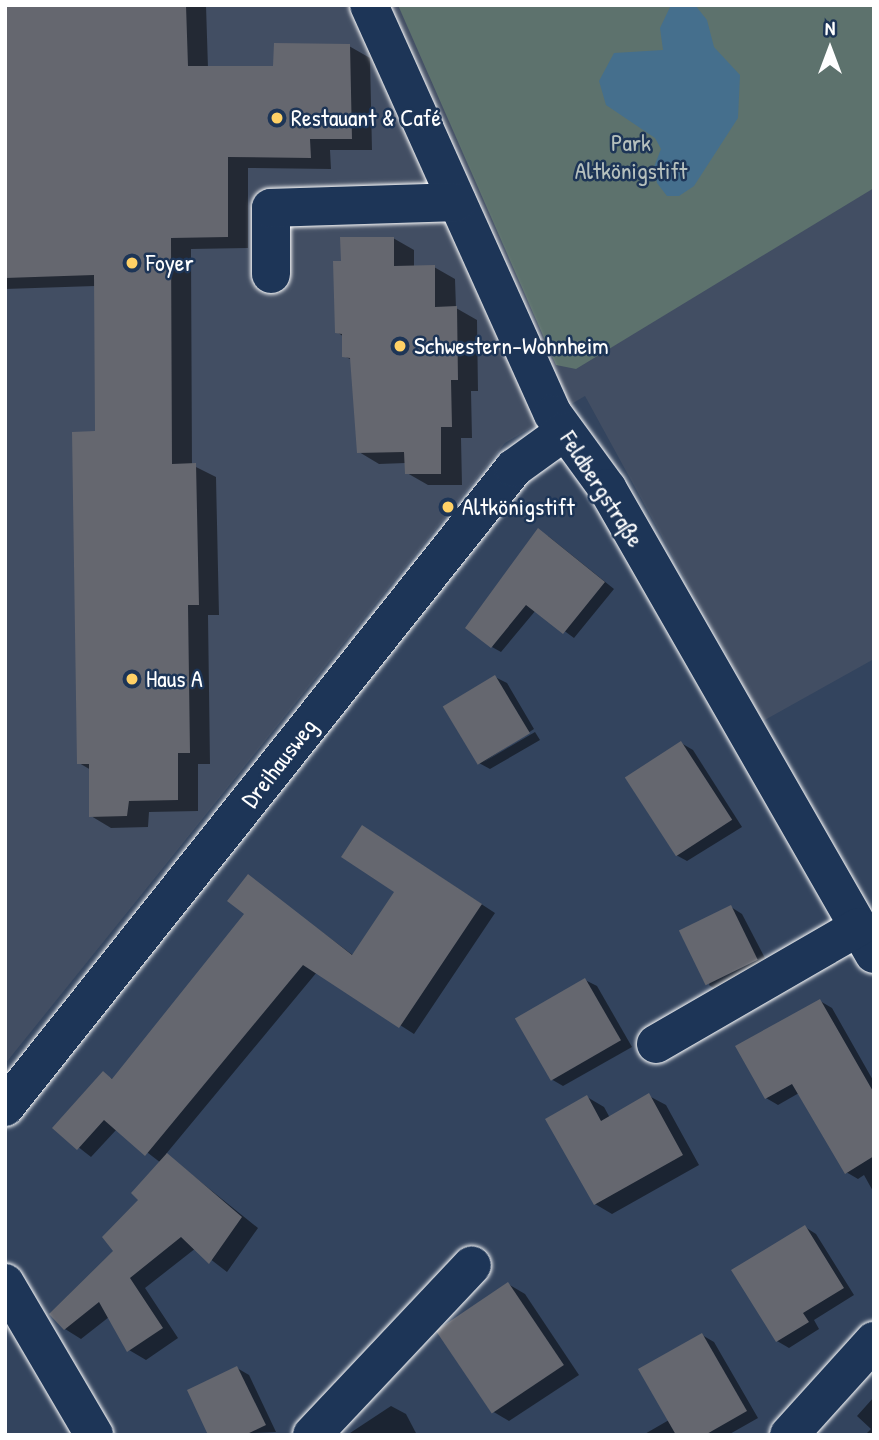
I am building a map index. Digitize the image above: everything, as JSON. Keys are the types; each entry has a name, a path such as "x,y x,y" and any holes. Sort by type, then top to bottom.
{"street":[{"name":"Feldbergstraße","path":"369,5 564,432 607,488 867,941"},
{"path":"271,274 257,208 457,202"},
{"name":"Dreihausweg","path":"5,1107 514,468 564,432"},
{"path":"656,1044 867,941"},
{"path":"312,1435 472,1265"},
{"path":"5,1283 94,1435"},
{"path":"789,1435 874,1341"}],"shaded area":[{"path":"5,5 874,5 874,659 763,721 585,396 505,443 5,1064"},
{"path":"671,5 695,5 707,20 714,47 740,75 738,118 694,186 679,196 667,196 657,183 654,167 661,149 655,138 606,105 599,81 614,53 663,50 660,28"}],"green space":[{"name":"Park Altkönigstift","path":"398,5 874,5 874,188 576,369 556,365"}],"building":[{"path":"5,5 186,5 188,66 273,66 274,43 350,44 352,139 310,139 311,158 228,157 228,237 171,238 172,464 196,463 199,605 188,605 190,753 178,753 178,800 129,801 127,816 89,817 89,764 77,764 72,432 95,431 94,275 5,278"},
{"name":"Schwestern-Wohnheim","path":"340,237 394,237 394,266 435,265 435,307 457,306 458,380 451,380 452,427 441,427 441,474 405,474 404,452 357,453 350,358 342,357 342,334 335,333 333,261 341,261"},
{"path":"538,528 605,582 563,634 526,605 491,648 465,628"},
{"path":"495,675 530,733 478,765 443,706"},
{"path":"681,741 732,820 676,856 625,777"},
{"path":"362,825 482,904 399,1028 303,965 145,1156 104,1120 77,1150 52,1128 103,1071 112,1079 244,914 227,901 248,874 352,955 394,892 341,857"},
{"path":"731,905 758,960 706,985 679,930"},
{"path":"585,978 621,1040 551,1081 515,1018"},
{"path":"820,999 874,1093 874,1156 845,1174 792,1084 765,1099 735,1046"},
{"path":"649,1093 683,1155 594,1205 545,1119 587,1095 601,1121"},
{"path":"167,1153 242,1217 209,1264 181,1237 130,1278 163,1328 127,1352 99,1302 64,1330 49,1314 113,1251 102,1237 138,1200 131,1193"},
{"path":"805,1225 844,1288 803,1313 809,1322 776,1342 731,1270"},
{"path":"508,1282 564,1365 492,1414 436,1331"},
{"path":"702,1333 747,1411 705,1435 676,1435 638,1369"},
{"path":"237,1366 266,1425 245,1435 208,1435 187,1390"}],"place":[{"name":"Restauant & Café","path":"277,118"},
{"name":"Foyer","path":"132,263"},
{"name":"Schwestern-Wohnheim","path":"400,346"},
{"name":"Altkönigstift","path":"448,507"},
{"name":"Haus A","path":"132,679"}]}
